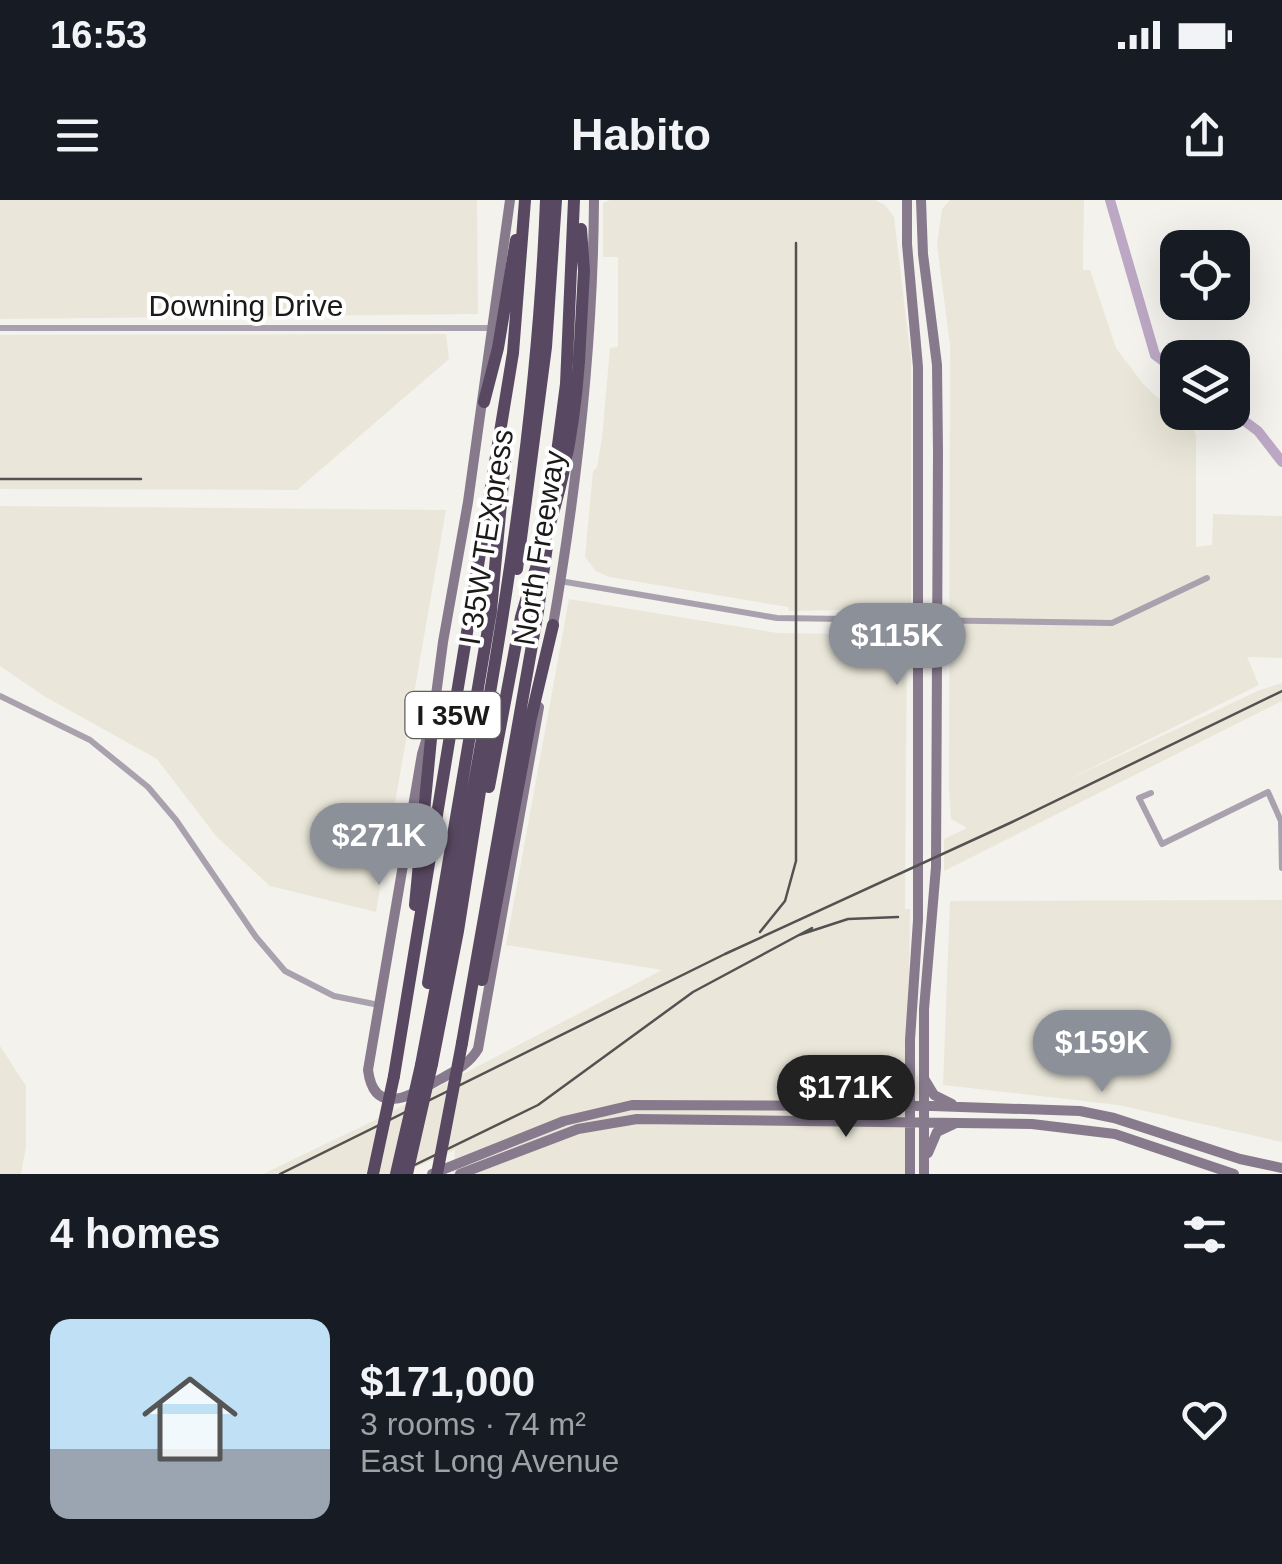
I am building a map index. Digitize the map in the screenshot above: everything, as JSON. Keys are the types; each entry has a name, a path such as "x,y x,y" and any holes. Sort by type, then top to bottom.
{"highway":[{"name":"I 35W TEXpress","path":"407,1174 518,509 534,383 546,200"},
{"name":"I 35W TEXpress","path":"423,1065 458,931 528,500 546,347 556,200"},
{"path":"458,931 521,617 560,498 572,442 589,201"},
{"name":"North Freeway","path":"466,1042 545,564 589,201"},
{"path":"484,402 525,202"},
{"name":"North Freeway","path":"373,1174 394,1076 513,353 525,202"},
{"path":"396,1174 423,1065 491,610 500,492 517,365 513,353"},
{"path":"434,1174 495,918 531,718 554,625"},
{"path":"410,977 433,718"}],"main road":[{"path":"484,402 510,200"},
{"path":"897,200 907,218"},
{"path":"907,200 918,368 918,848 910,1174"},
{"path":"921,200 938,412 936,867 924,1009 925,1174"},
{"path":"921,223 929,200"},
{"name":"North Freeway","path":"484,402 433,718 422,754 368,1070 370,1083 392,1100 406,1098 471,1062 478,1049 576,489 585,401 589,201"},
{"path":"918,412 938,412"},
{"path":"915,954 931,952"},
{"path":"924,1076 934,1095 957,1106"},
{"path":"434,1174 457,1171 575,1118 632,1105 957,1106 1080,1111 1282,1168"},
{"path":"742,1106 742,1120"},
{"path":"507,1149 578,1129 638,1119 968,1121 1032,1124 1128,1138 1234,1174"},
{"path":"925,1174 929,1145 937,1132 968,1121"},
{"path":"1128,1138 1134,1124"}],"street":[{"name":"Downing Drive","path":"0,328 491,328"},
{"path":"560,581 777,618 1112,622 1206,578"},
{"path":"0,696 90,740 148,787 285,971 334,996 378,1005"},
{"path":"1152,792 1139,798 1162,844 1268,792 1281,821 1282,868"}],"shaded area":[{"path":"0,200 477,200 478,314 0,319"},
{"path":"875,200 894,217 911,359 911,609 789,611 788,607 609,577 596,571 585,557 610,348 618,347 618,257 603,257 603,203"},
{"path":"950,200 1084,200 1083,270 1090,270 1116,348 1144,385 1160,398 1160,430 1193,430 1196,436 1196,547 1212,545 1213,514 1282,516 1282,658 1247,657 1259,685 1059,784 1282,683 1282,701 944,871 944,839 967,828 951,819 949,790 950,345 937,245 942,209"},
{"path":"446,334 449,359 297,490 0,489 0,335"},
{"path":"0,506 446,510 376,912 270,886 216,836 157,759 44,696 0,666"},
{"path":"569,599 778,633 907,635 905,909 910,909 906,1174 453,1174 455,1150 400,1174 263,1174 662,970 506,945"},
{"path":"1282,900 1282,1142 1118,1105 943,1085 950,901"},
{"path":"0,1046 26,1086 26,1147 21,1174 0,1174"}],"waterway":[{"path":"1110,200 1155,355 1160,359"},
{"path":"1250,425 1282,462"}],"railway":[{"path":"760,932 785,901 796,861 796,243"},
{"path":"0,479 141,479"},
{"path":"280,1174 725,954 1010,823 1282,691"},
{"path":"799,935 848,919 898,917"},
{"path":"396,1174 538,1105 693,992 812,928"}]}
